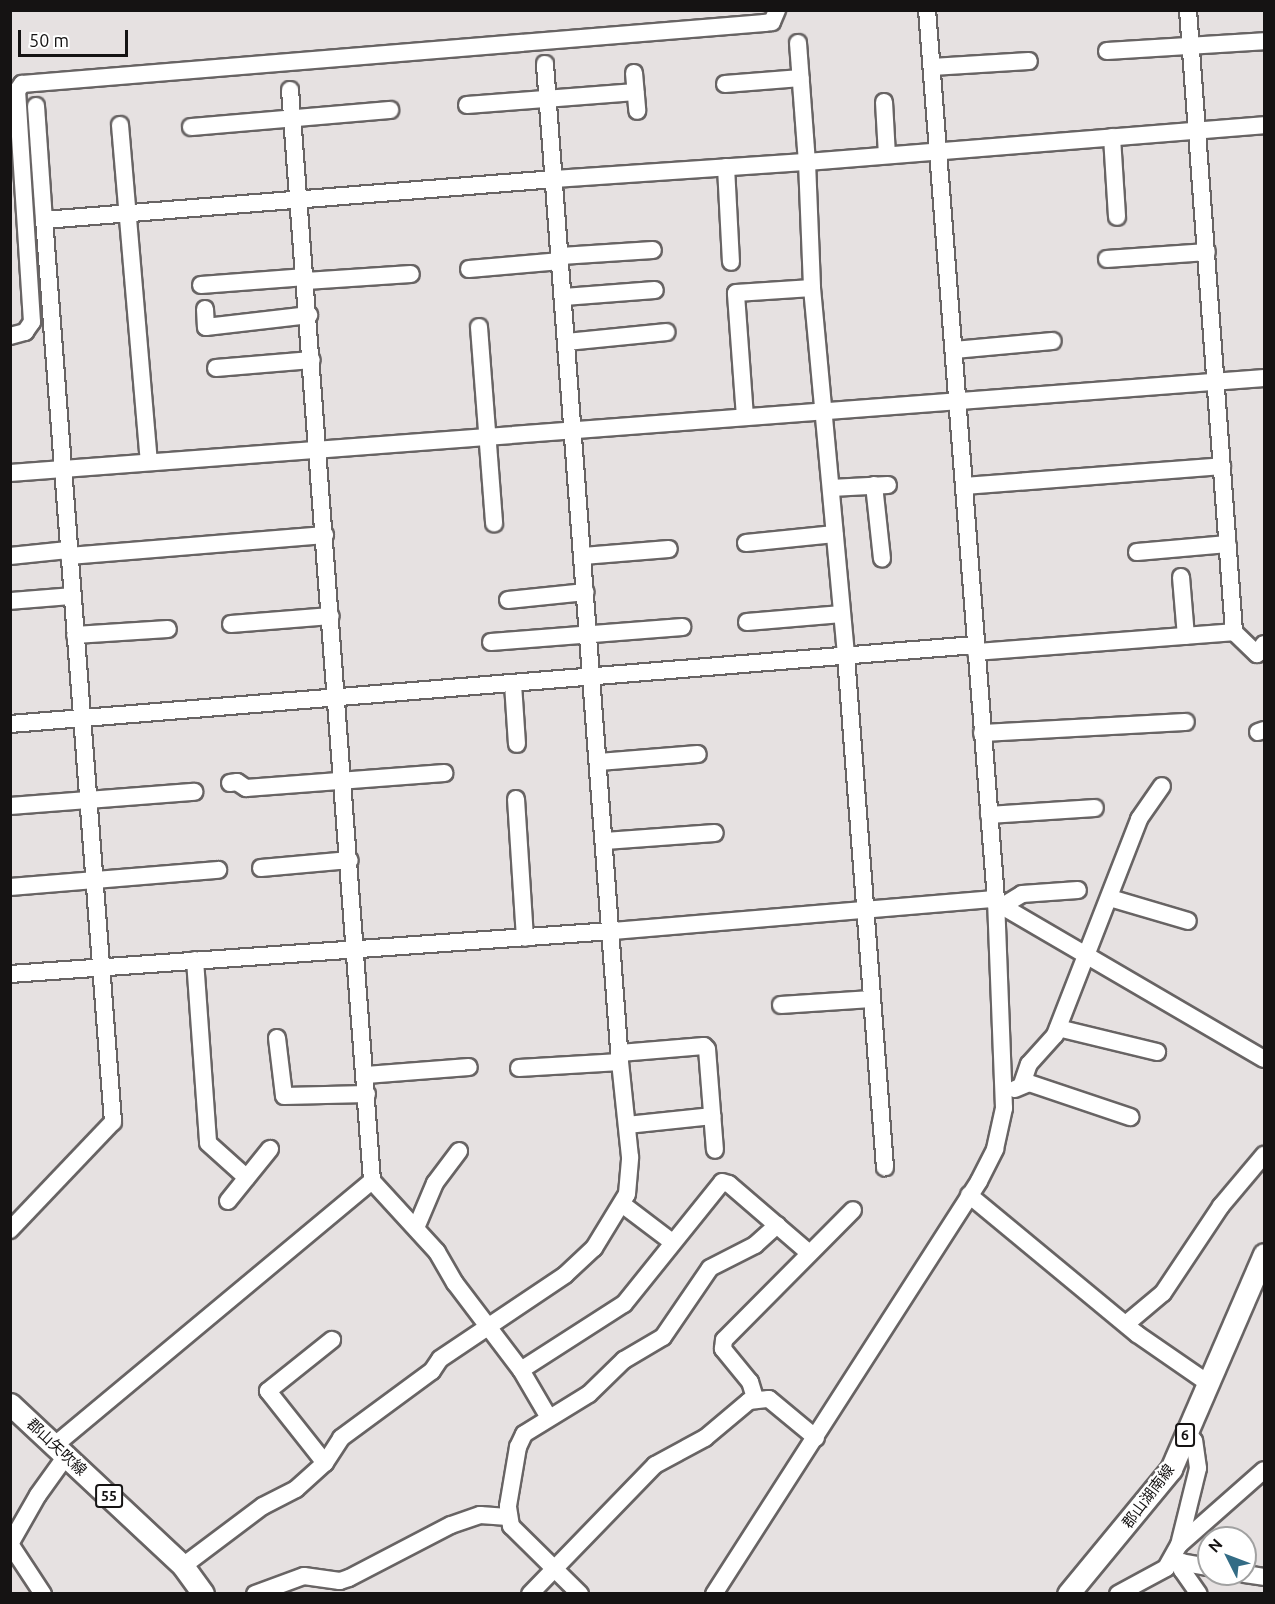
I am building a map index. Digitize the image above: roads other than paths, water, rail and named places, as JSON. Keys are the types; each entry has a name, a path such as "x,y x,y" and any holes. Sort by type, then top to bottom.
{"main road":[{"name":"郡山湖南線","path":"1068,1593 1159,1486 1187,1432 1264,1254"},
{"name":"郡山矢吹線","path":"10,1404 183,1566 203,1593"}],"street":[{"path":"10,336 25,332 32,322 18,216 17,91 22,84 764,23 772,22 777,10"},
{"path":"714,1593 816,1438 969,1195 995,1149 1004,1094 1000,903 982,733 927,10"},
{"path":"1188,10 1234,632 1257,654 1264,644"},
{"path":"1107,51 1264,41"},
{"path":"798,43 807,162 812,288 846,656 885,1168"},
{"path":"932,67 1029,61"},
{"path":"183,1566 263,1506 296,1489 325,1463 354,1427 432,1371 440,1359 489,1327 586,1257 627,1194 630,1165 545,64"},
{"path":"634,74 637,111"},
{"path":"726,84 801,78"},
{"path":"290,90 357,949 372,1181 416,1228 521,1370 548,1416"},
{"path":"467,105 636,92"},
{"path":"884,102 887,155"},
{"path":"10,1230 113,1122 103,967 61,468 36,105"},
{"path":"191,127 390,110"},
{"path":"120,125 149,462"},
{"path":"44,220 1264,125"},
{"path":"1112,137 1117,217"},
{"path":"726,167 731,262"},
{"path":"469,269 653,250"},
{"path":"1107,259 1207,252"},
{"path":"201,285 411,274"},
{"path":"745,417 736,293 812,288"},
{"path":"564,297 655,290"},
{"path":"205,309 206,327 309,315"},
{"path":"479,327 495,523"},
{"path":"567,342 667,332"},
{"path":"954,350 1053,341"},
{"path":"216,368 312,360"},
{"path":"10,473 1264,378"},
{"path":"964,486 1222,466"},
{"path":"831,488 881,485 882,559"},
{"path":"746,543 835,534"},
{"path":"10,556 325,535"},
{"path":"1137,552 1228,544"},
{"path":"583,556 669,549"},
{"path":"1181,577 1186,636"},
{"path":"508,600 586,592"},
{"path":"10,600 72,596"},
{"path":"747,622 842,614"},
{"path":"231,624 331,616"},
{"path":"491,642 682,627"},
{"path":"75,635 168,629"},
{"path":"10,724 846,656 1234,632"},
{"path":"513,684 517,744"},
{"path":"982,733 1186,722"},
{"path":"599,762 698,754"},
{"path":"230,783 237,782 246,788 444,773"},
{"path":"1022,1084 1029,1064 1058,1028 1139,819 1162,786"},
{"path":"10,806 194,792"},
{"path":"516,799 525,938"},
{"path":"989,815 1095,808"},
{"path":"605,841 715,833"},
{"path":"261,868 350,860"},
{"path":"10,887 218,870"},
{"path":"10,974 612,932 864,910 1000,903 1022,894 1078,890"},
{"path":"1110,898 1188,921"},
{"path":"1000,903 1264,1059"},
{"path":"195,960 208,1143 247,1178"},
{"path":"780,1005 871,999"},
{"path":"1058,1028 1157,1052"},
{"path":"277,1038 284,1096 367,1094"},
{"path":"519,1068 620,1058 704,1046 707,1050 715,1150"},
{"path":"366,1075 469,1066"},
{"path":"1004,1094 1022,1084 1029,1083 1130,1117"},
{"path":"627,1125 712,1116"},
{"path":"228,1201 270,1149"},
{"path":"416,1228 435,1183 459,1151"},
{"path":"1126,1324 1163,1293 1221,1206 1264,1155"},
{"path":"43,1593 10,1544 61,1450 372,1181"},
{"path":"521,1370 624,1304 671,1241 722,1182 808,1252"},
{"path":"969,1195 1126,1324 1208,1383"},
{"path":"622,1204 671,1241"},
{"path":"755,1398 750,1382 723,1349 722,1343 808,1252 852,1210"},
{"path":"580,1593 515,1532 508,1516 518,1447 527,1429 589,1394 624,1360 663,1337 710,1268 755,1245 777,1225"},
{"path":"325,1463 268,1391 332,1340"},
{"path":"755,1398 774,1402 816,1438"},
{"path":"530,1593 655,1465 705,1438 755,1398"},
{"path":"1187,1432 1194,1441 1198,1468 1178,1556 1182,1570 1199,1593"},
{"path":"1118,1593 1166,1568 1264,1470"},
{"path":"255,1593 304,1576 340,1581 451,1525 480,1515 508,1516"},
{"path":"1178,1556 1197,1563"}]}
